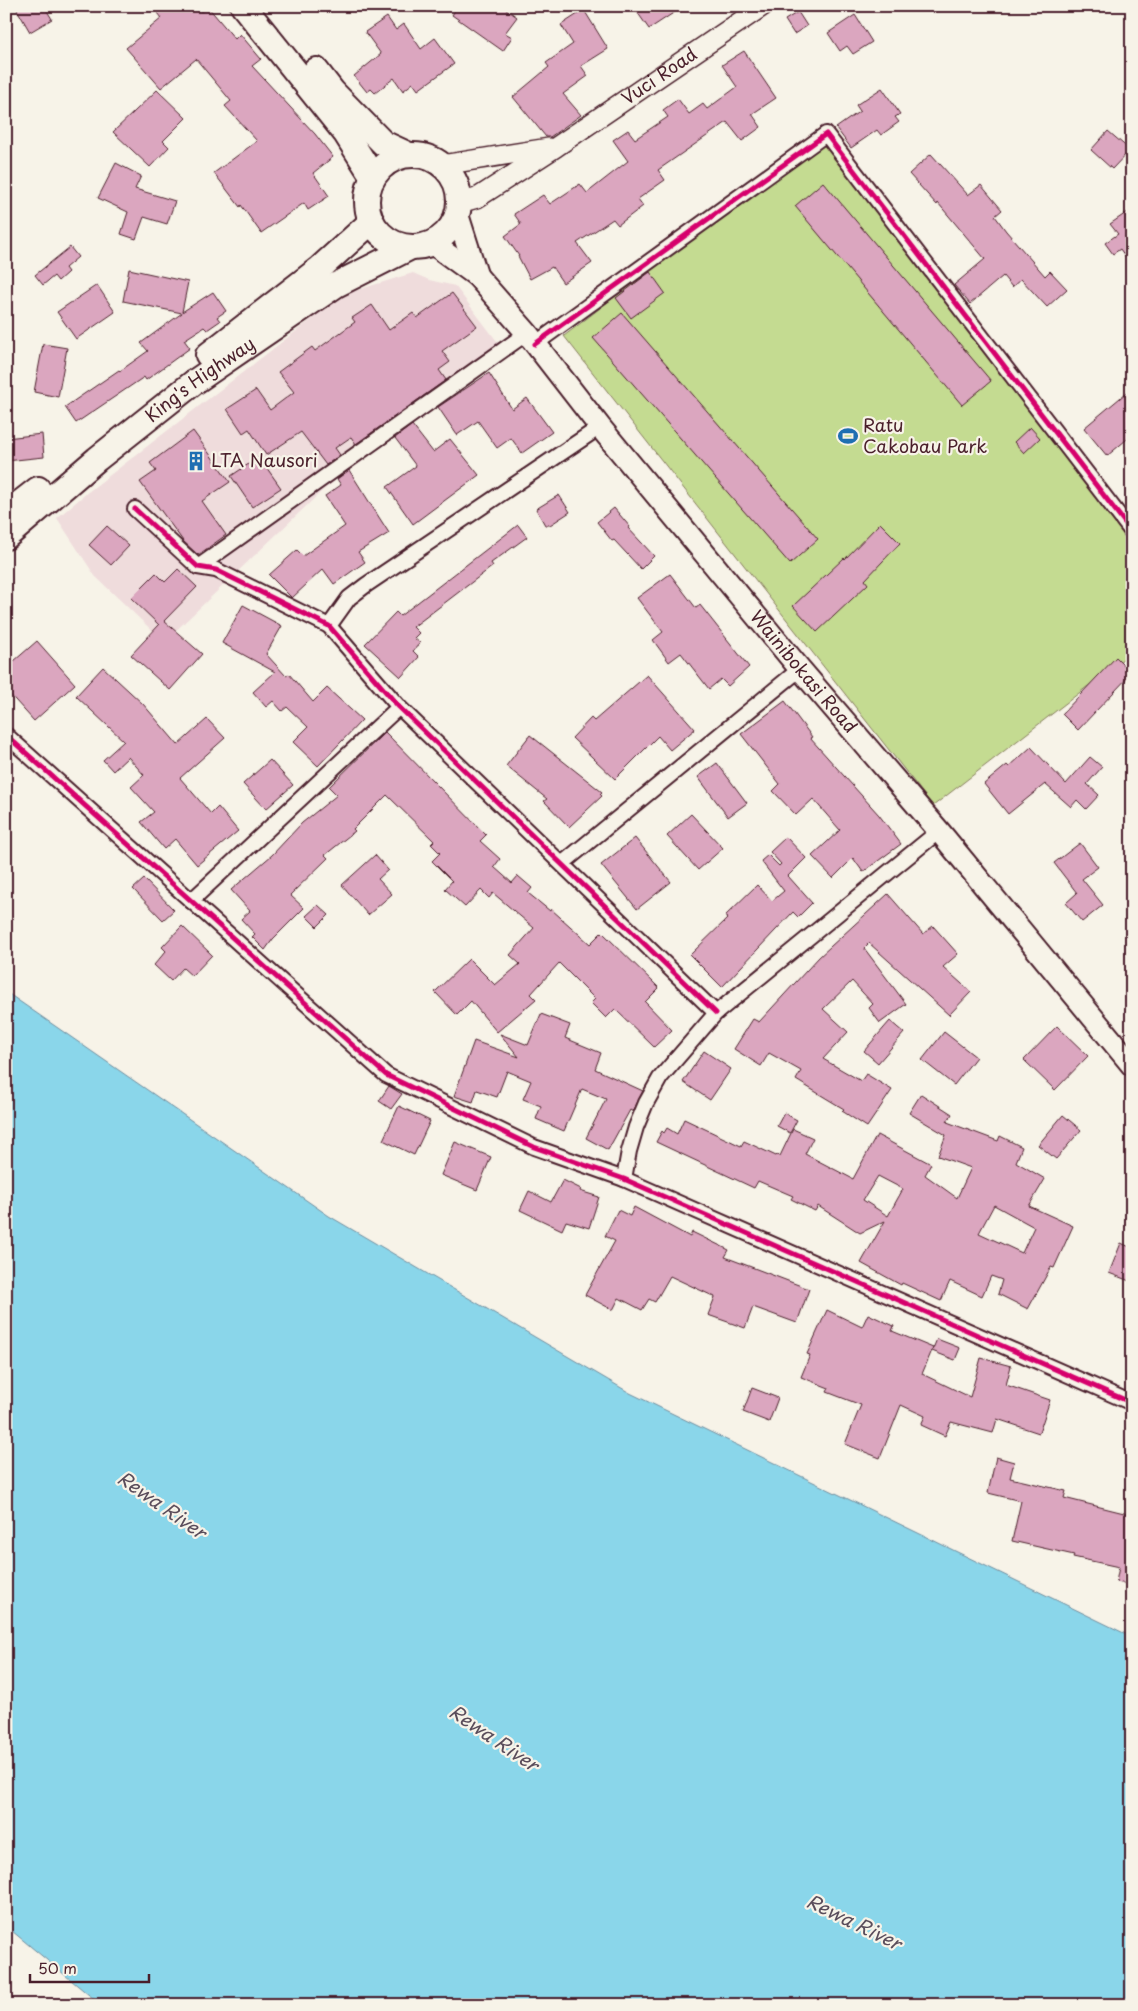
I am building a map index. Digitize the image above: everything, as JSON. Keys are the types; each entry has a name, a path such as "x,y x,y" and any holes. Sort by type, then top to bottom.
{"highway":[{"path":"243,6 346,134 373,177"},
{"path":"264,6 334,92 383,143 409,155 426,157 442,165 455,182 458,208 448,231 422,245 395,244 381,235 371,222 366,199 373,177 388,162 409,155"},
{"name":"King's Highway","path":"6,514 320,268 371,222"},
{"name":"King's Highway","path":"6,537 97,459 193,383 336,285 422,245"}],"main road":[{"name":"Vuci Road","path":"458,208 556,147 763,6"},
{"name":"Vuci Road","path":"442,165 556,147"},
{"name":"Wainibokasi Road","path":"458,208 477,276"},
{"name":"Wainibokasi Road","path":"422,245 477,276 531,339 600,427 800,670 939,831 1132,1065"}],"street":[{"path":"198,567 826,134 1132,532"},
{"path":"329,626 349,598 366,585 600,427"},
{"path":"135,509 198,567 216,570 329,626 399,707 563,863 716,1013"},
{"path":"563,863 800,670"},
{"path":"191,902 399,707"},
{"path":"6,735 386,1075 534,1147 624,1179 1132,1403"},
{"path":"624,1179 629,1151 646,1103 660,1078 716,1013 939,831"}],"shaded area":[{"path":"413,273 429,280 455,286 506,353 416,417 322,491 164,642 95,576 57,518 344,294"}],"green space":[{"name":"Ratu Cakobau Park","path":"820,138 1132,535 1132,652 933,806 564,336"}],"water":[{"name":"Rewa River","path":"6,992 329,1216 630,1393 1132,1637 1132,2005 103,2005 6,1926"}],"building":[{"path":"15,6 44,6 52,19 30,32"},
{"path":"166,6 197,6 202,12 208,7 235,39 240,34 261,59 252,66 315,134 333,157 313,173 329,196 308,210 304,203 261,233 241,205 240,207 214,173 257,141 225,106 231,101 196,59 161,88 126,48 162,18 158,13"},
{"path":"458,6 502,6 517,17 505,33 512,37 503,51 452,15"},
{"path":"633,6 684,6 649,29"},
{"path":"584,10 608,49 581,66 588,76 563,94 581,115 550,137 546,137 513,97 549,67 546,63 573,44 561,25"},
{"path":"798,12 807,26 794,34 785,20"},
{"path":"855,15 872,42 853,54 847,46 840,51 828,33"},
{"path":"387,17 396,30 404,24 421,49 435,38 454,64 418,90 413,83 403,91 394,78 375,93 371,89 367,92 354,76 381,54 365,32"},
{"path":"744,51 776,98 752,114 761,127 742,141 727,122 658,170 665,180 638,199 643,206 618,225 613,219 577,243 592,263 563,283 552,267 530,279 519,256 505,236 521,224 514,214 543,195 550,204 580,184 587,193 628,161 613,140 628,130 635,139 668,117 663,110 678,99 689,114 703,104 707,109 737,87 722,65"},
{"path":"882,88 900,114 895,117 899,122 881,135 877,130 851,148 836,128 860,111 856,105"},
{"path":"157,90 186,118 163,141 169,147 150,167 113,132"},
{"path":"1108,131 1130,150 1112,169 1091,150"},
{"path":"931,154 968,195 981,185 1002,210 995,216 1006,231 1045,276 1050,271 1067,289 1047,307 1021,279 1012,287 1003,276 970,304 954,285 985,259 938,203 937,205 909,174"},
{"path":"116,163 141,176 135,189 175,201 167,224 144,217 136,239 121,234 128,212 98,198"},
{"path":"823,182 991,381 962,405 795,206"},
{"path":"1132,209 1132,266 1120,249 1113,254 1105,243 1118,234 1110,224"},
{"path":"70,247 78,257 65,268 68,272 58,281 54,276 43,285 35,275"},
{"path":"129,269 188,282 182,312 213,292 226,311 217,317 220,321 207,330 204,327 184,340 190,348 146,380 144,377 76,423 65,407 148,351 141,343 182,313 123,301"},
{"path":"650,272 665,293 631,318 616,298"},
{"path":"97,285 115,312 76,339 57,312"},
{"path":"452,293 477,326 442,351 450,362 439,370 446,380 356,444 351,437 335,448 340,455 326,465 301,432 266,455 249,429 243,433 227,409 256,390 270,410 294,392 278,372 312,347 315,351 355,322 352,318 372,305 389,330 413,313 417,318"},
{"path":"622,313 818,539 790,564 593,338"},
{"path":"43,344 67,348 58,397 34,392"},
{"path":"489,373 512,409 527,398 552,432 522,453 511,438 497,448 478,421 457,435 438,407"},
{"path":"1132,388 1132,435 1107,456 1084,428"},
{"path":"412,425 433,452 450,439 479,475 413,524 387,487 416,466 395,438"},
{"path":"1030,427 1040,438 1024,453 1014,442"},
{"path":"193,431 230,482 202,501 226,535 198,555 183,541 140,482 156,471 150,463"},
{"path":"42,434 44,457 6,461 6,438"},
{"path":"259,457 281,488 252,507 231,476"},
{"path":"349,470 389,533 358,552 365,562 334,584 323,569 292,598 269,575 297,550 303,556 345,526 325,496 341,485 337,479"},
{"path":"559,495 570,512 550,525 545,525 536,509"},
{"path":"614,508 630,527 628,528 654,556 641,569 614,540 612,541 597,522"},
{"path":"880,523 900,543 865,580 868,584 817,632 793,606 845,559"},
{"path":"518,525 527,537 491,563 493,566 413,627 419,633 414,638 420,643 413,651 419,657 401,677 365,644 396,612 400,616"},
{"path":"107,526 129,546 111,565 89,545"},
{"path":"178,569 197,587 164,621 202,654 170,690 131,655 159,625 131,598 156,573 165,582"},
{"path":"670,574 696,608 700,605 749,667 728,686 721,679 709,689 681,653 669,662 653,640 663,632 637,598"},
{"path":"243,605 282,626 266,654 286,676 289,674 313,702 327,688 362,720 318,766 293,742 308,727 287,707 282,711 273,701 266,707 253,692 275,672 222,643"},
{"path":"37,641 75,684 34,721 6,690 6,668"},
{"path":"1116,657 1132,673 1078,730 1062,714"},
{"path":"103,667 143,704 178,745 207,719 225,738 180,778 211,814 218,807 238,831 197,865 175,839 164,849 141,822 154,812 131,787 144,775 128,757 113,771 103,760 124,741 76,696"},
{"path":"647,675 695,729 670,750 658,736 615,779 572,738 591,718 594,721"},
{"path":"785,701 812,737 810,738 879,815 901,844 863,872 853,858 833,878 812,856 840,830 813,799 796,815 773,791 780,784 741,734"},
{"path":"385,732 486,835 480,841 500,859 494,867 512,883 518,876 532,888 528,893 550,911 551,909 590,944 602,932 659,988 645,1002 672,1030 654,1047 615,1009 606,1018 591,1003 595,999 559,963 531,994 536,999 497,1032 471,1001 457,1015 435,992 469,959 495,985 520,964 510,955 534,928 493,893 489,898 481,890 465,907 445,889 452,881 432,861 440,853 431,844 434,841 387,795 353,829 355,831 325,855 328,858 290,895 304,908 273,939 265,950 252,937 255,934 241,919 250,911 231,890 272,855 302,823 337,795 329,787"},
{"path":"530,735 602,792 600,794 602,796 569,827 544,801 547,799 506,766"},
{"path":"1031,747 1066,784 1090,757 1102,767 1087,784 1099,795 1086,809 1077,800 1071,807 1045,784 1008,814 984,784 1007,765 1009,767"},
{"path":"270,760 293,785 266,809 243,784"},
{"path":"717,763 747,803 728,817 698,777"},
{"path":"691,814 723,848 698,870 667,836"},
{"path":"786,837 806,858 788,876 812,903 798,917 793,912 722,987 690,955 728,918 725,916 757,885 772,901 784,891 761,861 768,855 779,866 781,864 770,852"},
{"path":"635,838 671,882 637,909 601,865"},
{"path":"1080,843 1098,867 1082,879 1103,905 1082,922 1066,903 1077,893 1054,863"},
{"path":"375,855 388,870 378,879 392,894 368,915 342,885"},
{"path":"144,879 174,910 163,920 133,889"},
{"path":"888,894 923,934 933,926 958,954 943,967 971,992 949,1015 869,943 864,948 906,1004 880,1023 869,1008 873,1004 852,981 823,1009 848,1032 823,1059 861,1081 866,1074 892,1090 867,1127 842,1111 844,1109 796,1080 801,1071 769,1053 761,1066 734,1049 753,1019 759,1022 819,957"},
{"path":"318,905 329,915 317,927 306,916"},
{"path":"182,926 212,955 192,976 183,968 171,981 154,965 166,951 162,947"},
{"path":"541,1014 570,1025 565,1038 601,1053 595,1069 643,1091 633,1112 630,1110 608,1150 586,1138 606,1099 582,1089 564,1131 536,1119 541,1106 523,1099 531,1081 507,1071 497,1097 477,1090 473,1102 454,1096 474,1041 519,1057 500,1034 528,1045"},
{"path":"890,1021 904,1033 878,1063 864,1051"},
{"path":"1057,1026 1088,1056 1055,1090 1024,1060"},
{"path":"944,1032 976,1057 954,1085 922,1060"},
{"path":"704,1051 731,1069 710,1100 683,1082"},
{"path":"389,1086 402,1094 391,1109 379,1101"},
{"path":"921,1094 952,1114 947,1122 998,1141 1000,1136 1022,1147 1016,1162 1045,1179 1029,1206 1073,1226 1054,1268 1051,1267 1028,1309 998,1294 1002,1280 991,1276 982,1296 950,1281 941,1301 902,1283 901,1285 861,1263 885,1221 860,1233 818,1206 815,1211 791,1199 793,1196 758,1181 754,1188 656,1142 662,1131 664,1133 667,1128 677,1134 684,1119 741,1146 744,1141 776,1156 780,1156 793,1129 813,1138 805,1154 853,1179 877,1135 931,1164 925,1175 957,1198 971,1168 938,1156 946,1135 909,1113","holes":["878,1176 903,1189 888,1216 863,1200","994,1205 1034,1227 1022,1253 979,1233"]},
{"path":"399,1106 430,1121 414,1155 383,1140"},
{"path":"784,1113 797,1120 790,1133 777,1126"},
{"path":"1063,1115 1081,1130 1056,1159 1038,1145"},
{"path":"455,1142 491,1157 477,1190 441,1175"},
{"path":"563,1180 581,1189 580,1191 599,1197 589,1228 566,1221 562,1230 520,1210 529,1191 551,1202"},
{"path":"634,1207 690,1237 692,1232 729,1250 725,1257 809,1289 797,1323 753,1307 745,1328 708,1315 715,1297 670,1276 655,1302 649,1299 642,1310 619,1298 613,1310 585,1295 615,1241 605,1236 618,1210 630,1216"},
{"path":"1121,1243 1132,1248 1132,1282 1109,1273"},
{"path":"827,1310 862,1327 868,1314 894,1326 892,1331 933,1348 922,1374 970,1397 981,1358 1011,1366 1006,1385 1050,1400 1039,1433 997,1419 993,1433 951,1422 945,1436 921,1425 925,1416 901,1405 880,1458 845,1444 861,1405 827,1392 829,1388 801,1377 810,1355 807,1354"},
{"path":"937,1339 960,1348 955,1360 932,1351"},
{"path":"752,1388 778,1398 769,1422 743,1412"},
{"path":"996,1457 1014,1462 1010,1478 1066,1491 1064,1498 1132,1515 1132,1585 1116,1582 1119,1567 1012,1541 1021,1501 988,1493"}],"cycle path":[{"path":"535,344 826,134 1132,532"},
{"path":"135,509 198,567 216,570 329,626 399,707 716,1013"},
{"path":"6,735 386,1075 534,1147 624,1179 1132,1403"}],"place":[{"name":"Ratu Cakobau Park","path":"848,436"},
{"name":"LTA Nausori","path":"196,461"}]}
